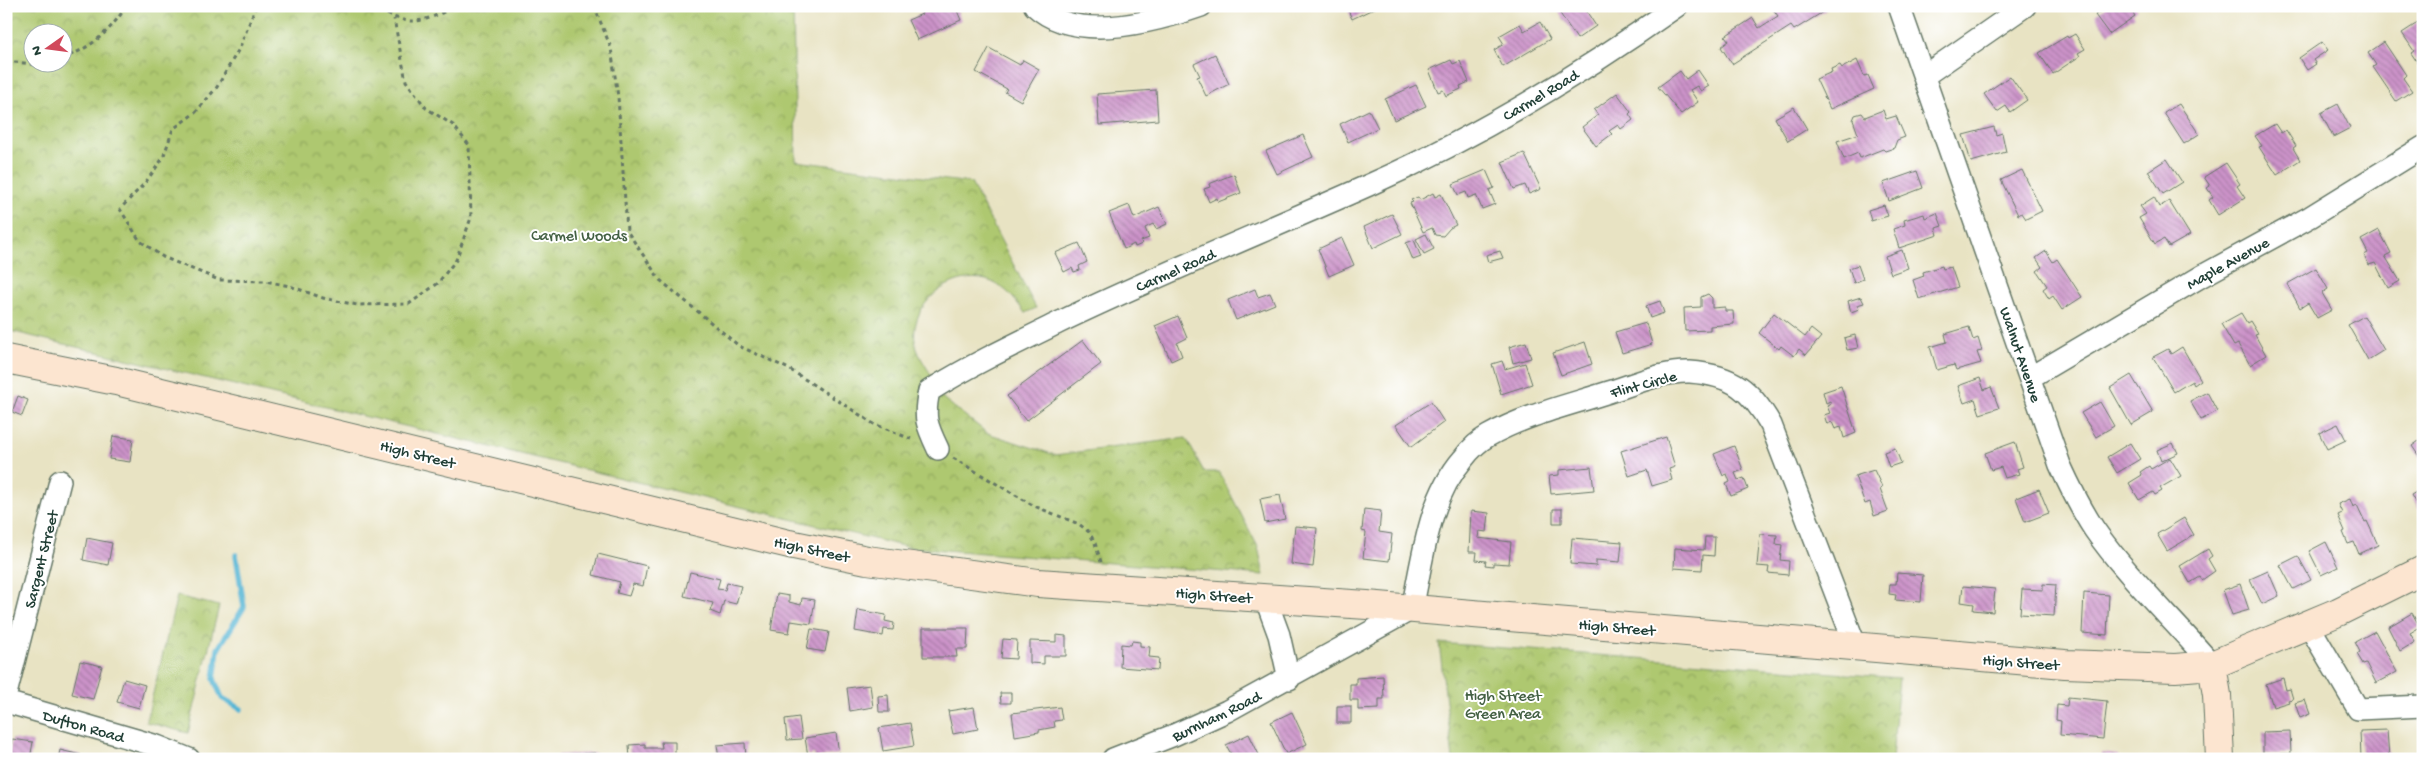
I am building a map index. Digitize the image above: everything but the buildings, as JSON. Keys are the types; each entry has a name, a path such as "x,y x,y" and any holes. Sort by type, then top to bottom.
{"main road":[{"name":"High Street","path":"6,358 116,381 847,556 975,576 1104,587 1265,597 2065,664 2176,668 2212,664 2308,624 2423,570"},
{"path":"2212,664 2217,695 2220,759"}],"street":[{"path":"1035,6 1042,12 1063,22 1090,27 1127,26 1172,16 1201,6"},
{"name":"Carmel Road","path":"938,450 929,431 924,412 929,391 967,368 1146,281 1371,184 1428,156 1511,112 1578,71 1677,6"},
{"name":"Walnut Avenue","path":"1899,6 2031,377 2060,465 2076,499 2096,531 2128,571 2212,664"},
{"path":"1924,76 2025,6"},
{"name":"Maple Avenue","path":"2031,377 2202,276 2310,217 2423,147"},
{"name":"Flint Circle","path":"1412,609 1430,523 1445,486 1462,459 1486,437 1510,424 1546,412 1666,374 1689,372 1725,380 1744,388 1758,402 1771,425 1856,647"},
{"name":"Sargent Street","path":"6,694 60,481"},
{"path":"1265,597 1279,635 1288,679"},
{"name":"Burnham Road","path":"1113,759 1183,731 1288,679 1412,609"},
{"path":"2308,624 2358,709 2423,706"},
{"name":"Dufton Road","path":"6,702 157,746 189,759"}],"path":[{"path":"72,55 78,53 100,37 126,6"},
{"path":"256,6 240,47 217,87 196,112 173,129 162,158 145,183 120,209 140,241 163,257 193,271 219,280 266,281 290,286 322,298 357,305 409,304 437,284 456,260 471,218 468,145 453,125 426,108 406,81 394,19"},
{"path":"373,6 394,19 415,23 456,6"},
{"path":"594,6 611,48 618,97 627,231 660,280 739,346 789,369 874,424 938,450 1034,506 1079,524 1089,532 1100,555 1104,587"},
{"path":"6,61 22,63"}],"green space":[{"name":"Carmel Woods","path":"6,6 793,6 796,161 971,183 1036,308 1025,313 1002,288 992,282 977,279 962,280 947,285 935,294 924,305 917,319 915,333 919,354 940,389 935,392 987,433 1055,455 1186,438 1204,472 1219,472 1258,547 1264,575 907,547 6,330"},
{"path":"177,596 219,606 188,733 146,722"},
{"name":"High Street Green Area","path":"1439,643 1899,678 1892,759 1453,759"}],"waterway":[{"path":"236,555 244,607 218,649 214,679 222,698 241,709"}]}
